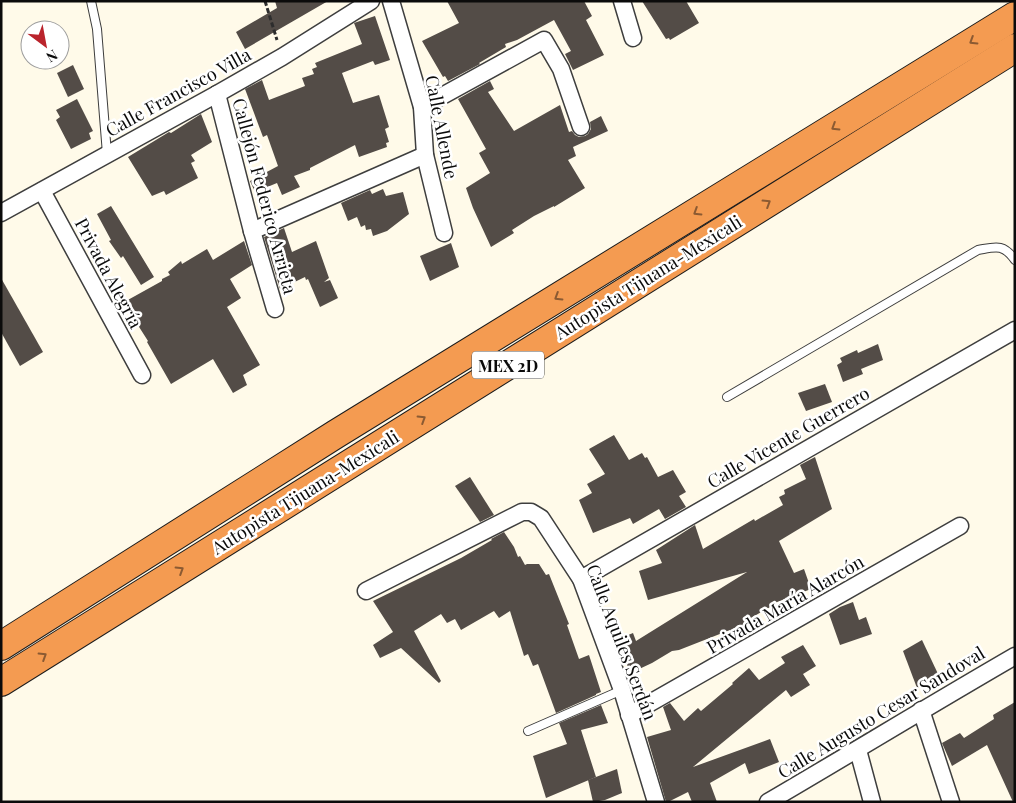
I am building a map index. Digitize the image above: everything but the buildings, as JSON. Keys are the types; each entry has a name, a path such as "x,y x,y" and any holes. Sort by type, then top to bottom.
{"highway":[{"name":"Autopista Tijuana-Mexicali","path":"1,646 344,429 1015,16"},
{"name":"Autopista Tijuana-Mexicali","path":"1,682 1015,48"}],"street":[{"name":"Calle Francisco Villa","path":"1,212 282,57 371,1"},
{"name":"Calle Allende","path":"391,1 422,107 425,155 444,233"},
{"path":"622,1 633,38"},
{"path":"422,107 544,40 561,69 581,127"},
{"name":"Callejón Federico Arrieta","path":"217,94 274,308"},
{"path":"252,230 425,155"},
{"name":"Privada Alegría","path":"42,191 142,375"},
{"name":"Calle Vicente Guerrero","path":"580,579 1015,330"},
{"name":"Calle Aquiles Serdán","path":"366,591 522,512 531,512 541,518 580,579 622,690 656,802"},
{"name":"Privada María Alarcón","path":"629,715 960,526"},
{"name":"Calle Augusto Cesar Sandoval","path":"768,802 1015,656"},
{"path":"921,710 952,802"},
{"path":"858,750 872,802"}],"lane":[{"path":"91,1 97,29 107,154"},
{"path":"727,397 978,250 999,247 1010,253 1015,260"},
{"path":"528,731 622,690"}],"path":[{"path":"265,1 282,57"}]}
